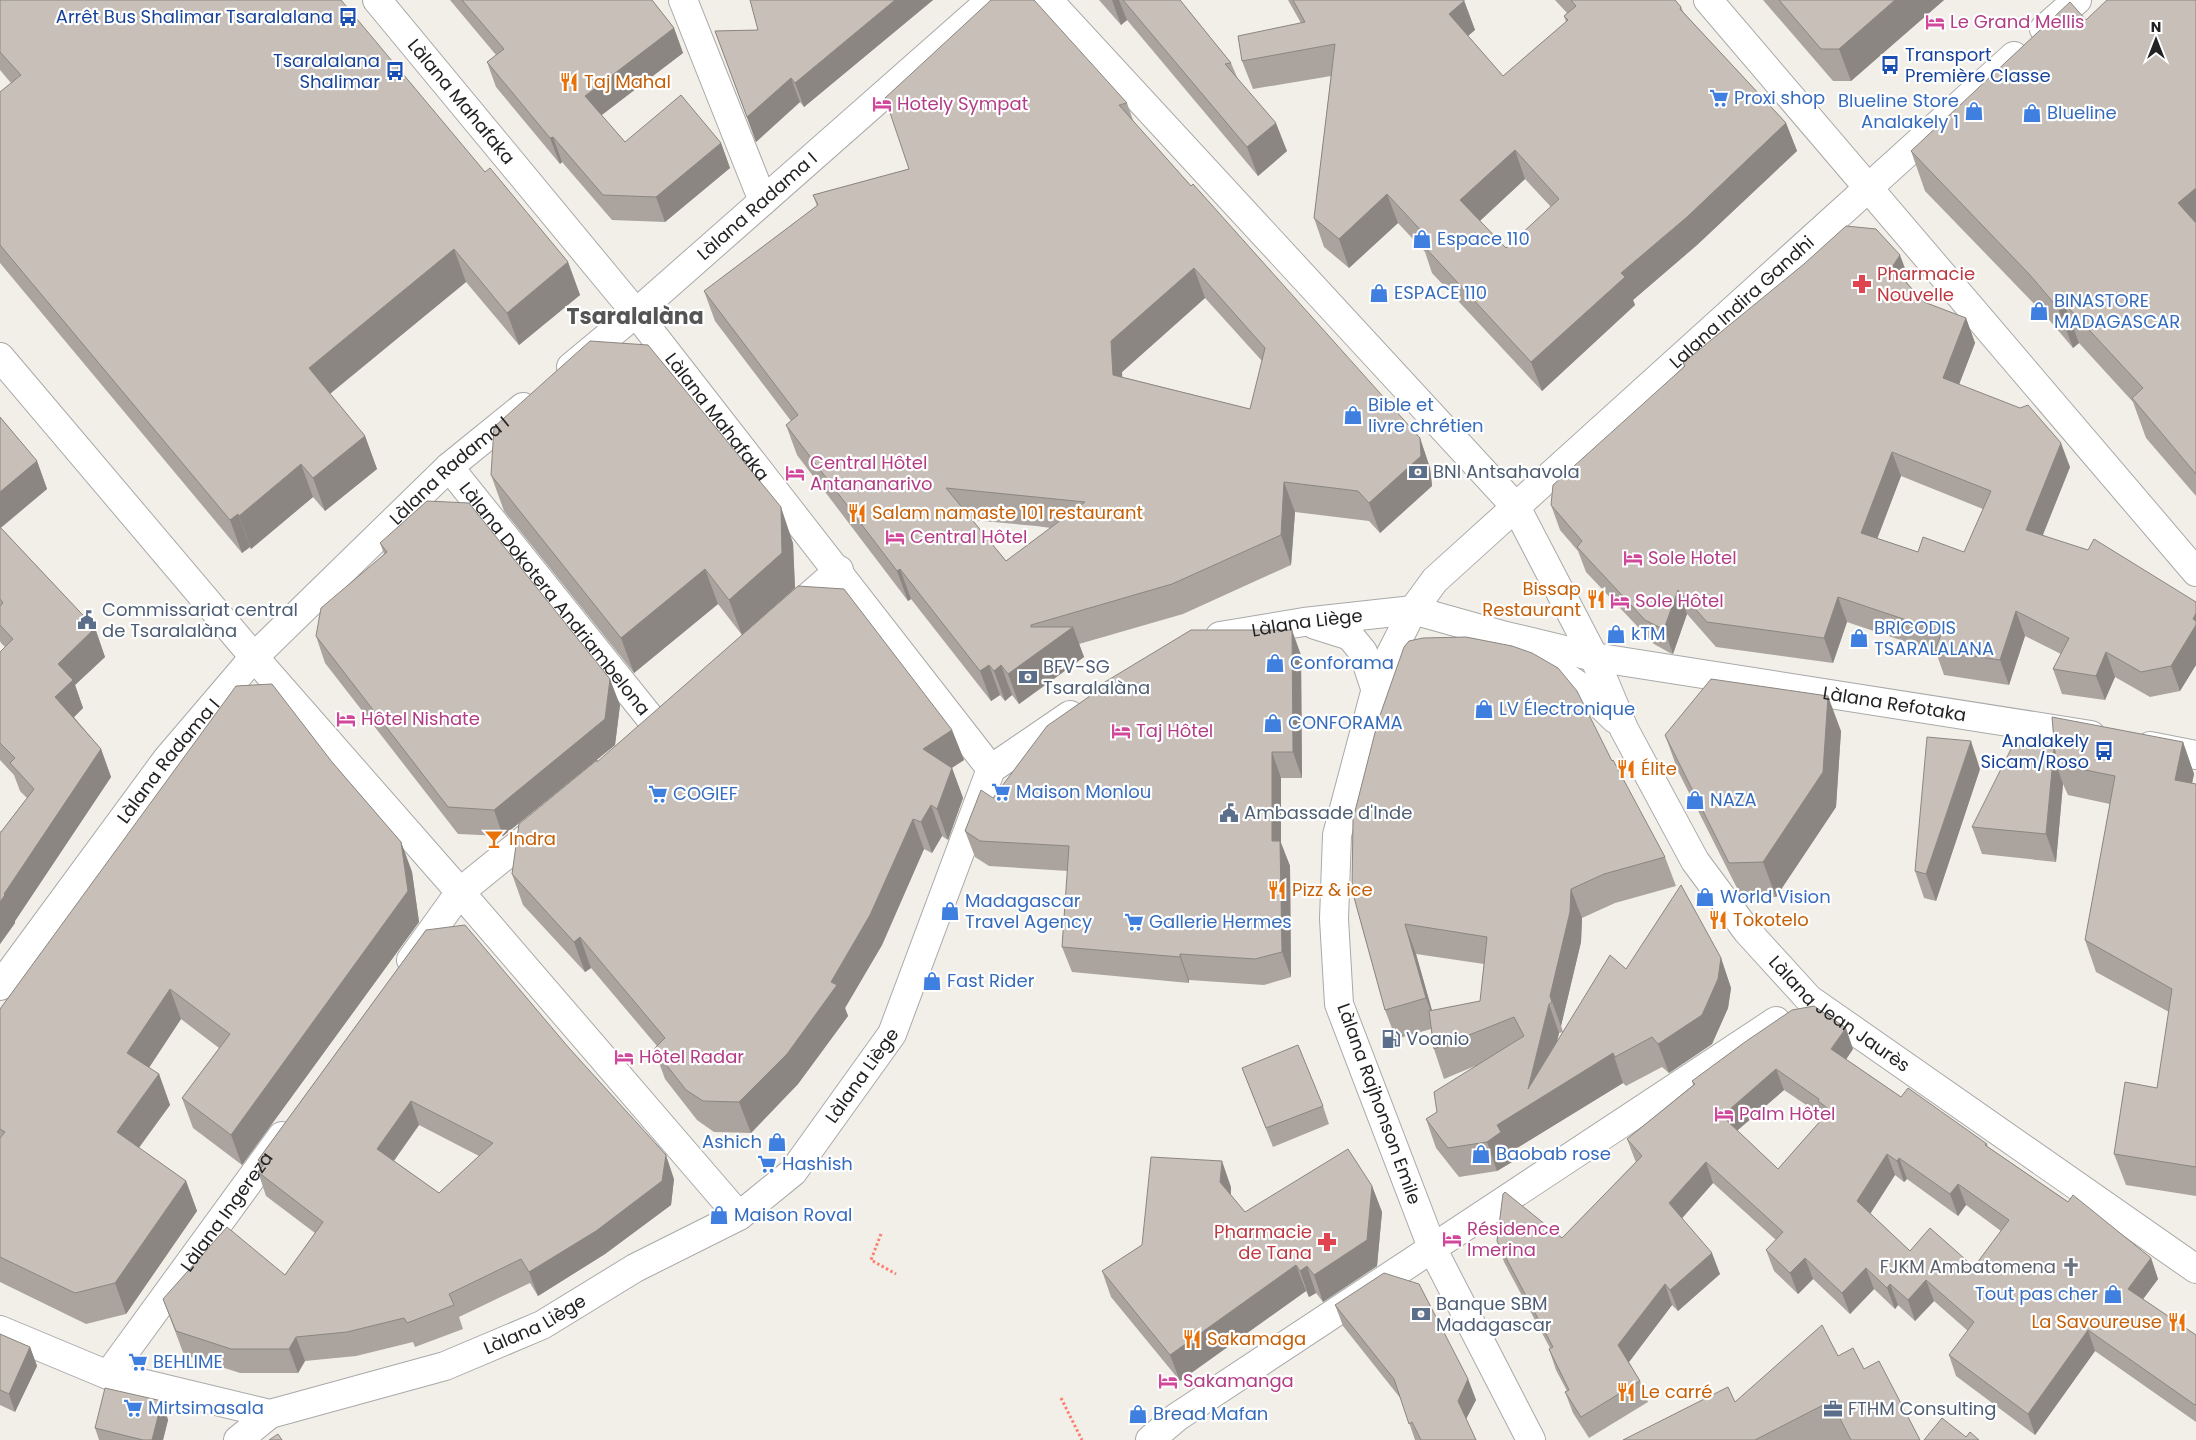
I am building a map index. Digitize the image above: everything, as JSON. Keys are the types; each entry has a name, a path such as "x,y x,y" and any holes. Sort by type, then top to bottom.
{"street":[{"name":"Làlana Mahafaka","path":"377,0 636,313 839,570 991,769"},
{"path":"683,0 763,200"},
{"name":"Làlana Radama I","path":"0,986 167,759 254,657 449,467 636,313 991,0"},
{"name":"Làlana Jean Jaurès","path":"1048,0 1516,507 1594,656 1624,729 1695,861 1747,931 1808,999 2196,1269"},
{"path":"1708,0 2196,572"},
{"name":"Lalana Indira Gandhi","path":"1413,610 1434,580 1867,187 2077,0"},
{"path":"0,357 254,657 460,892 738,1216"},
{"name":"Làlana Dokotera Andriambelona","path":"449,467 667,722 636,748"},
{"path":"772,630 839,570"},
{"name":"Làlana Liège","path":"1197,640 1304,622 1413,610 1502,635 1594,656"},
{"name":"Làlana Rajhonson Emile","path":"1413,610 1378,684 1337,836 1334,919 1339,1004 1433,1250 1531,1440"},
{"path":"1304,622 1350,636 1363,652 1378,684 1411,656 1420,655"},
{"path":"1468,651 1487,650 1544,666 1584,688 1624,729"},
{"name":"Làlana Refotaka","path":"1594,656 2120,740 2196,754"},
{"path":"991,769 1088,703"},
{"name":"Làlana Liège","path":"0,1330 108,1374 270,1414 445,1366 542,1325 635,1268 738,1216 793,1172 892,1034 991,769"},
{"path":"396,980 460,892 560,810"},
{"path":"1150,1440 1176,1417 1433,1250 1808,999"},
{"name":"Làlana Ingereza","path":"108,1374 296,1117"},
{"path":"238,1440 270,1414"}],"path":[{"path":"881,1234 871,1260 896,1274"},
{"path":"1061,1398 1082,1440"}],"building":[{"path":"0,0 341,0 485,172 490,168 568,262 507,313 454,249 309,368 365,436 313,478 301,464 239,516 238,514 230,520 0,245 0,92 21,75 0,52"},
{"path":"462,0 652,0 674,28 585,96 625,142 681,95 721,143 656,197 603,195 553,137 550,138 487,62 504,49"},
{"path":"750,0 895,0 795,83 791,78 747,117 715,31 758,30"},
{"path":"991,0 1034,0 1127,103 1119,105 1191,186 1193,184 1420,438 1421,456 1369,503 1358,491 1284,482 1281,535 1172,584 1031,625 1031,627 1073,627 1008,674 1001,665 994,671 989,665 980,671 900,569 897,571 786,425 798,415 704,291 818,205 813,195 909,169 885,98","holes":["1194,268 1265,348 1250,409 1113,375 1111,341","946,488 1085,502 1006,561"]},
{"path":"1123,0 1180,0 1231,63 1225,64 1276,123 1247,147"},
{"path":"1293,0 1464,0 1449,14 1503,76 1568,20 1564,16 1576,6 1571,0 1675,0 1681,7 1680,9 1786,123 1687,217 1621,273 1625,277 1531,362 1422,244 1428,238 1387,194 1339,239 1314,218 1335,44 1242,61 1238,36 1305,22","holes":["1515,150 1559,199 1506,248 1460,200"]},
{"path":"1779,0 1895,0 1839,49 1821,49"},
{"path":"2107,0 2196,0 2196,188 2178,203 2196,223 2196,474 2132,398 2143,388 2064,303 2058,308 2030,275 1911,151 2070,2 2086,20"},
{"path":"1846,226 1876,229 1900,255 1892,267 1924,302 1966,318 1943,378 2020,408 2028,405 2061,443 2026,530 2088,550 2094,539 2196,602 2196,613 2193,619 2196,621 2196,625 2171,666 2141,672 2106,652 2096,676 2053,669 2069,638 2016,611 2000,660 1935,650 1942,632 1838,597 1824,638 1707,622 1678,590 1664,629 1645,620 1577,547 1582,541 1551,505 1553,485 1685,366 1683,363 1804,264","holes":["1892,452 1991,491 1964,552 1923,537 1918,552 1861,533"]},
{"path":"590,341 648,345 781,507 782,553 729,600 705,569 621,638 491,475 494,427"},
{"path":"0,417 37,461 0,492"},
{"path":"427,501 469,503 610,679 605,719 494,810 448,807 316,636 321,608 387,552 380,543"},
{"path":"0,527 95,628 58,664 73,680 55,697 101,749 0,902 0,832 34,789 10,763 15,758 0,743 0,652 13,639 0,625 0,606 3,603 0,599"},
{"path":"798,586 844,589 952,730 923,749 952,768 937,809 931,805 921,822 913,819 870,915 831,982 837,985 787,1054 739,1102 703,1101 686,1090 654,1049 665,1038 580,937 574,942 512,874 519,824 597,760 597,762"},
{"path":"1191,630 1292,630 1293,752 1272,752 1272,841 1280,841 1282,952 1255,959 1180,954 1180,957 1062,947 1069,846 980,841 965,831 981,790 993,798 1047,726 1090,696 1090,691"},
{"path":"1466,637 1512,646 1532,653 1558,668 1577,691 1612,761 1665,857 1604,874 1571,889 1570,912 1550,996 1552,1002 1549,1004 1528,1089 1610,955 1626,969 1681,885 1721,958 1718,979 1702,1015 1658,1044 1652,1037 1615,1057 1613,1053 1497,1125 1501,1132 1487,1142 1448,1148 1426,1119 1437,1112 1434,1092 1524,1036 1514,1017 1434,1049 1429,1011 1480,1001 1487,937 1405,924 1426,998 1385,1010 1352,890 1353,819 1378,721 1404,647 1409,641 1423,638"},
{"path":"1711,679 1828,696 1823,772 1763,862 1729,863 1665,735"},
{"path":"272,684 332,762 401,842 408,891 231,1135 182,1098 230,1034 170,989 127,1053 159,1074 117,1132 186,1181 115,1283 75,1293 0,1257 0,1138 5,1132 0,1129 0,1009 236,686"},
{"path":"2052,717 2183,742 2175,780 2196,784 2196,1167 2114,1154 2125,1082 2157,1088 2172,989 2085,940 2115,776 2056,764"},
{"path":"1927,737 1971,741 1926,874 1915,871"},
{"path":"2013,745 2054,749 2046,834 1972,827"},
{"path":"465,925 569,1048 666,1155 662,1181 596,1231 529,1272 521,1259 449,1294 454,1305 407,1323 404,1318 347,1332 296,1337 289,1349 231,1349 176,1331 163,1299 227,1227 285,1275 323,1222 258,1172 264,1164 258,1160 426,930","holes":["411,1101 493,1143 439,1193 377,1149"]},
{"path":"1814,1006 1846,1028 1831,1049 1901,1097 1908,1088 1987,1144 1985,1145 2068,1202 2073,1195 2151,1258 2128,1289 2196,1335 2196,1404 2088,1330 2028,1414 1949,1355 1974,1322 1926,1280 1908,1300 1890,1284 1887,1288 1866,1268 1842,1293 1805,1258 1790,1273 1766,1250 1783,1232 1706,1162 1669,1203 1712,1253 1670,1290 1665,1284 1618,1345 1640,1381 1581,1417 1565,1392 1569,1390 1549,1349 1553,1347 1497,1241 1503,1194 1505,1192 1562,1238 1642,1156 1627,1139 1695,1084 1692,1081 1792,1010","holes":["1776,1069 1819,1099 1818,1101 1830,1110 1778,1169 1722,1116","1887,1154 1897,1161 1899,1158 1950,1194 1958,1184 2009,1220 1974,1267 1930,1228 1910,1251 1857,1201"]},
{"path":"1298,1045 1323,1106 1266,1128 1242,1068"},
{"path":"1348,1149 1372,1186 1367,1240 1314,1275 1307,1266 1300,1271 1296,1265 1170,1355 1102,1271 1142,1245 1151,1157 1222,1161 1220,1182 1245,1212"},
{"path":"1384,1273 1419,1284 1468,1379 1458,1401 1476,1440 1421,1440 1412,1422 1409,1424 1394,1379 1335,1305"},
{"path":"1822,1325 1838,1356 1853,1348 1864,1369 1879,1361 1920,1440 1851,1440 1831,1401 1755,1440 1623,1440 1728,1387 1735,1402"},
{"path":"0,1334 30,1347 9,1394 0,1390"},
{"path":"105,1388 162,1401 152,1440 143,1440 95,1428"},
{"path":"1942,1418 1966,1437 1970,1432 1979,1440 1924,1440"},
{"path":"278,1434 282,1440 269,1440"}],"place":[{"name":"Arrêt Bus Shalimar Tsaralalana","path":"348,17"},
{"name":"Le Grand Mellis","path":"1935,22"},
{"name":"Transport Première Classe","path":"1890,65"},
{"name":"Tsaralalana Shalimar","path":"395,71"},
{"name":"Taj Mahal","path":"569,82"},
{"name":"Proxi shop","path":"1719,98"},
{"name":"Hotely Sympat","path":"882,104"},
{"name":"Blueline Store Analakely 1","path":"1974,111"},
{"name":"Blueline","path":"2032,113"},
{"name":"Espace 110","path":"1422,239"},
{"name":"Pharmacie Nouvelle","path":"1862,284"},
{"name":"ESPACE 110","path":"1379,293"},
{"name":"BINASTORE MADAGASCAR","path":"2039,311"},
{"name":"Bible et livre chrétien","path":"1353,415"},
{"name":"BNI Antsahavola","path":"1418,472"},
{"name":"Central Hôtel Antananarivo","path":"795,473"},
{"name":"Salam namaste 101 restaurant","path":"857,513"},
{"name":"Central Hôtel","path":"895,537"},
{"name":"Sole Hotel","path":"1633,558"},
{"name":"Bissap Restaurant","path":"1596,599"},
{"name":"Sole Hôtel","path":"1620,601"},
{"name":"Commissariat central de Tsaralalàna","path":"87,620"},
{"name":"kTM","path":"1616,634"},
{"name":"BRICODIS TSARALALANA","path":"1859,638"},
{"name":"Conforama","path":"1275,663"},
{"name":"BFV-SG Tsaralalàna","path":"1028,677"},
{"name":"LV Électronique","path":"1484,709"},
{"name":"Hôtel Nishate","path":"346,719"},
{"name":"CONFORAMA","path":"1273,723"},
{"name":"Taj Hôtel","path":"1121,731"},
{"name":"Analakely Sicam/Roso","path":"2104,751"},
{"name":"Élite","path":"1626,769"},
{"name":"Maison Monlou","path":"1001,792"},
{"name":"COGIEF","path":"658,794"},
{"name":"NAZA","path":"1695,800"},
{"name":"Ambassade d'Inde","path":"1229,813"},
{"name":"Indra","path":"494,839"},
{"name":"Pizz & ice","path":"1277,890"},
{"name":"World Vision","path":"1705,897"},
{"name":"Madagascar Travel Agency","path":"950,911"},
{"name":"Tokotelo","path":"1718,920"},
{"name":"Gallerie Hermes","path":"1134,922"},
{"name":"Fast Rider","path":"932,981"},
{"name":"Voanio","path":"1391,1039"},
{"name":"Hôtel Radar","path":"624,1057"},
{"name":"Palm Hôtel","path":"1724,1114"},
{"name":"Ashich","path":"777,1142"},
{"name":"Baobab rose","path":"1481,1154"},
{"name":"Hashish","path":"767,1164"},
{"name":"Maison Roval","path":"719,1215"},
{"name":"Résidence Imerina","path":"1452,1239"},
{"name":"Pharmacie de Tana","path":"1327,1242"},
{"name":"FJKM Ambatomena","path":"2071,1267"},
{"name":"Tout pas cher","path":"2113,1294"},
{"name":"Banque SBM Madagascar","path":"1421,1314"},
{"name":"La Savoureuse","path":"2177,1322"},
{"name":"Sakamaga","path":"1192,1339"},
{"name":"BEHLIME","path":"138,1362"},
{"name":"Sakamanga","path":"1168,1381"},
{"name":"Le carré","path":"1626,1392"},
{"name":"Mirtsimasala","path":"133,1408"},
{"name":"FTHM Consulting","path":"1833,1409"},
{"name":"Bread Mafan","path":"1138,1414"}],"district":[{"name":"Tsaralalàna","path":"635,316"}]}
